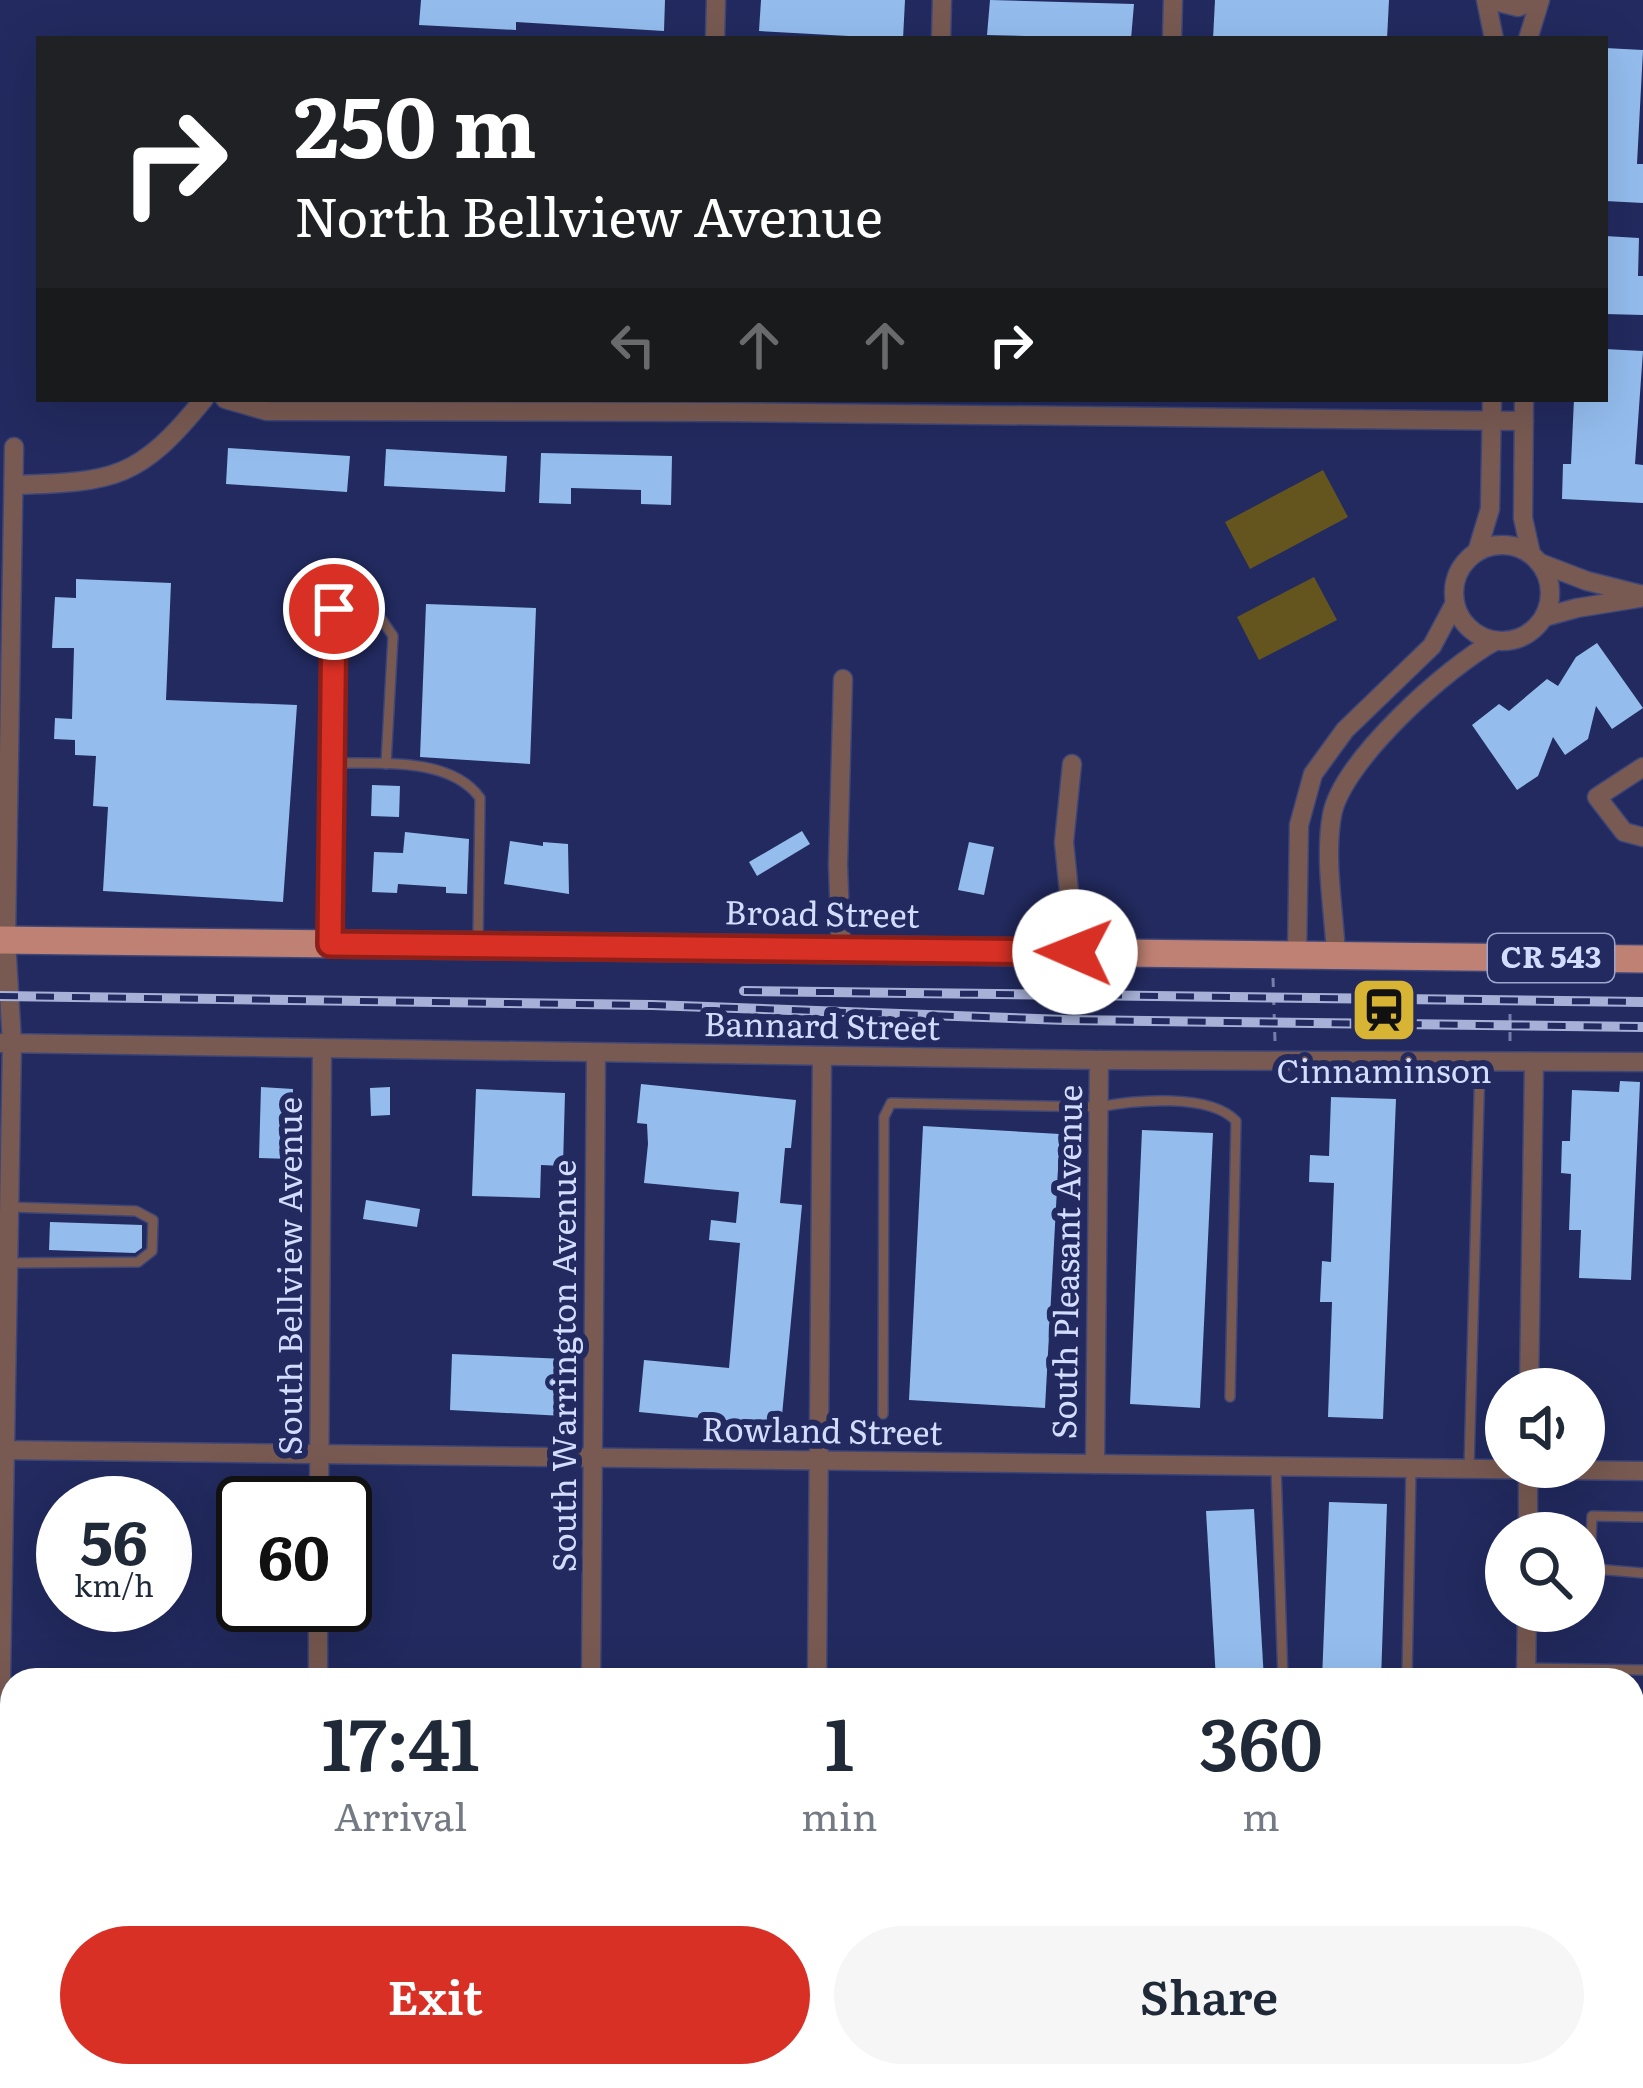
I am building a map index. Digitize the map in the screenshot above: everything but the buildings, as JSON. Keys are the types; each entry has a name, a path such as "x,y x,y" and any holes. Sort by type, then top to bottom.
{"main road":[{"name":"Broad Street","path":"3,940 1643,959"}],"street":[{"path":"716,0 716,36"},
{"path":"941,36 942,0"},
{"path":"1172,36 1173,0"},
{"path":"1494,36 1488,0 1518,7 1538,0"},
{"path":"1529,36 1538,0"},
{"path":"15,485 88,483 113,476 171,440 202,402"},
{"path":"235,402 267,411 712,405 1167,408 1524,422"},
{"path":"1477,552 1490,509 1492,402"},
{"path":"1524,402 1523,518 1535,558 1551,592 1544,617 1516,640 1495,641 1473,632 1462,620 1455,603 1456,581 1464,563 1477,552 1510,545 1535,558 1587,581 1643,596"},
{"path":"0,1668 9,1207 3,940 14,447"},
{"path":"1544,617 1643,596"},
{"path":"1297,955 1299,825 1306,793 1327,750 1432,646 1455,603"},
{"path":"330,944 334,614"},
{"path":"1336,956 1330,832 1342,784 1358,761 1468,656 1495,641"},
{"path":"841,950 838,865 843,679"},
{"path":"1072,764 1064,842 1075,952"},
{"path":"1643,766 1598,797 1624,832 1643,838"},
{"path":"1306,793 1334,805"},
{"name":"Bannard Street","path":"6,1043 1100,1060 1643,1062"},
{"name":"South Bellview Avenue","path":"319,1476 322,1049"},
{"name":"South Warrington Avenue","path":"591,1668 596,1053"},
{"path":"817,1668 822,1056"},
{"name":"South Pleasant Avenue","path":"1096,1464 1100,1060"},
{"path":"1529,1368 1534,1062"},
{"name":"Rowland Street","path":"2,1450 1485,1469"},
{"name":"Rowland Street","path":"1605,1470 1643,1471"},
{"path":"318,1632 318,1668"},
{"path":"1526,1668 1527,1632"}],"lane":[{"path":"334,614 382,620 393,636 386,764"},
{"path":"331,763 386,764 453,775 471,785 480,798 478,946"},
{"path":"1469,1469 1480,1062"},
{"path":"883,1414 884,1117 891,1103 1099,1107 1126,1101 1208,1103 1226,1110 1236,1121 1230,1397"},
{"path":"8,1262 139,1262 152,1252 156,1228 153,1220 136,1211 9,1207"},
{"path":"1276,1467 1283,1668"},
{"path":"1407,1668 1411,1468"},
{"path":"1605,1516 1643,1517"},
{"path":"1605,1570 1643,1573"}],"path":[{"path":"1272,1009 1276,1061"},
{"path":"1510,1013 1510,1062"}],"shaded area":[{"path":"1323,470 1348,517 1250,569 1225,522"},
{"path":"1314,577 1337,620 1259,660 1237,617"}],"railway":[{"path":"744,991 1643,1002"},
{"path":"0,996 652,1005 1066,1020 1643,1027"}],"place":[{"name":"Cinnaminson","path":"1384,1010"}],"route":[{"path":"334,609 330,944 1075,952"}]}
